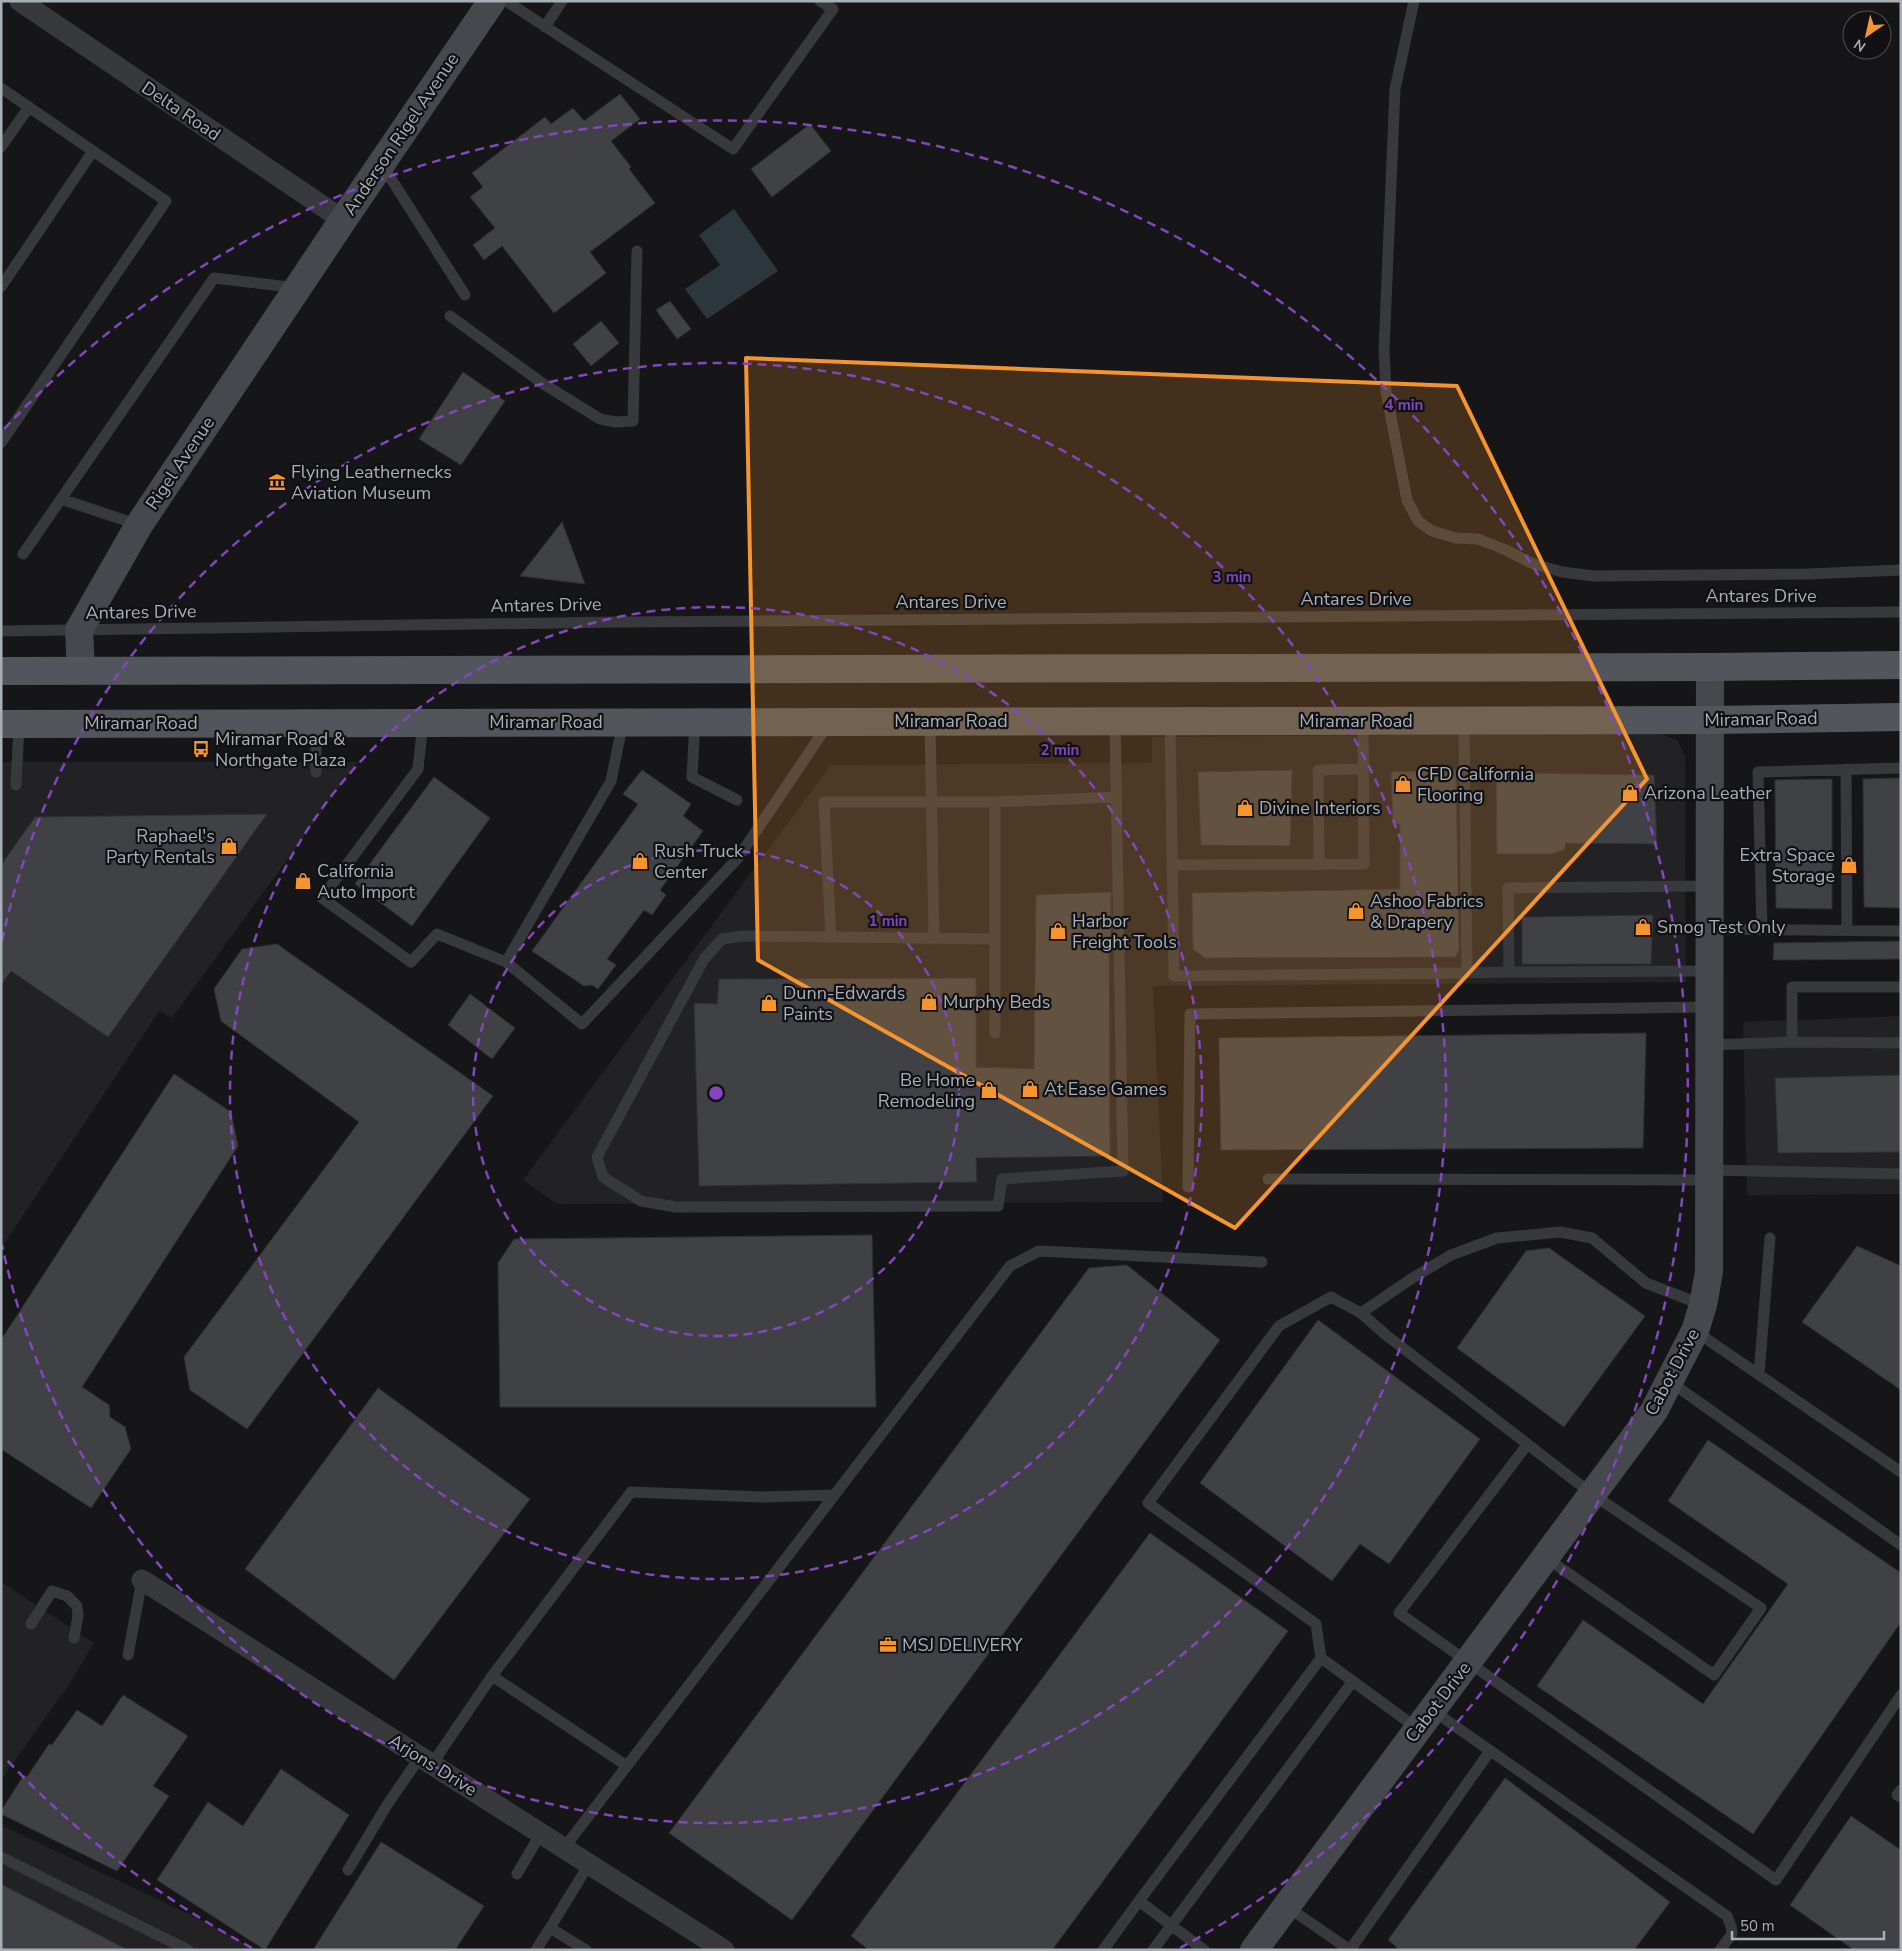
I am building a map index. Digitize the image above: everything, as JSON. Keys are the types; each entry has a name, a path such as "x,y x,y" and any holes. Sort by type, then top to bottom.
{"main road":[{"path":"1,671 1710,667 1901,664"},
{"name":"Miramar Road","path":"10,724 1464,721 1901,717"}],"street":[{"name":"Delta Road","path":"20,1 342,220"},
{"name":"Anderson Rigel Avenue","path":"304,278 492,1"},
{"name":"Rigel Avenue","path":"79,630 139,525 304,278"},
{"path":"79,630 81,670"},
{"name":"Cabot Drive","path":"1254,1950 1654,1411 1695,1330 1703,1305 1709,1272 1710,667"},
{"name":"Arjons Drive","path":"142,1580 724,1950"}],"lane":[{"path":"506,1 733,149 833,10 820,1"},
{"path":"545,26 562,1"},
{"path":"1414,1 1395,90 1384,350 1386,392 1407,500 1418,521 1432,531 1456,538 1478,539 1506,550 1530,563 1562,572 1594,576 1808,574 1901,570"},
{"path":"1,88 166,201 1,443"},
{"path":"1,146 29,107"},
{"path":"1,287 93,151"},
{"path":"381,163 465,295"},
{"path":"450,316 542,383 600,419 616,422 633,421 637,251"},
{"path":"23,554 214,278 304,278"},
{"path":"61,500 139,525"},
{"name":"Antares Drive","path":"1,631 631,622 1901,612"},
{"path":"930,721 934,939"},
{"path":"995,939 744,936 722,938 704,959 597,1157 603,1177 641,1202 676,1207 998,1206 1002,1179 1123,1171 1115,721"},
{"path":"1170,721 1174,976 1709,970"},
{"path":"1172,865 1364,864 1363,721"},
{"path":"1464,721 1467,973"},
{"path":"316,722 316,772"},
{"path":"423,722 418,769 322,898 411,962 437,934 506,962 582,1024 738,858 830,722"},
{"path":"506,962 611,781 622,722"},
{"path":"695,722 692,777 737,800"},
{"path":"10,724 16,785"},
{"path":"1762,930 1758,772 1901,768"},
{"path":"1320,864 1318,770 1363,769"},
{"path":"1846,769 1847,930"},
{"path":"831,938 824,802 996,802 1117,797"},
{"path":"995,1033 996,802"},
{"path":"1509,972 1508,888 1710,886"},
{"path":"1709,930 1901,931"},
{"path":"1792,1042 1792,987 1901,987"},
{"path":"1188,1187 1190,1014 1709,1007"},
{"path":"1709,1045 1792,1042 1901,1043"},
{"path":"1268,1179 1901,1174"},
{"path":"1361,1313 1451,1255 1497,1238 1560,1232 1592,1238 1646,1283 1703,1305"},
{"path":"1759,1374 1770,1238"},
{"path":"564,1848 1010,1266 1039,1251 1262,1262"},
{"path":"1103,1950 1321,1658 1316,1624 1148,1503 1279,1326 1331,1297 1361,1313 1386,1336 1592,1494 1762,1608 1714,1675 1545,1557"},
{"path":"1695,1330 1901,1472"},
{"path":"1669,1381 1901,1545"},
{"path":"1527,1445 1399,1613 1467,1663 1776,1880 1901,1695"},
{"path":"348,1870 387,1805 426,1760 492,1676 631,1492 762,1497 834,1495"},
{"path":"128,1656 142,1580"},
{"path":"32,1624 52,1592 67,1596 77,1606 78,1616 74,1638"},
{"path":"1321,1658 1353,1681 1425,1720 1490,1751 1727,1916 1732,1934 1720,1950"},
{"path":"492,1676 627,1766"},
{"path":"1153,1950 1353,1681"},
{"path":"1286,1906 1350,1950 1490,1751"},
{"path":"1901,1790 1897,1795 1901,1797"},
{"path":"517,1874 541,1834"},
{"path":"1,1857 188,1950"},
{"path":"536,1950 589,1864"},
{"path":"1139,1901 1204,1950"},
{"path":"550,1928 586,1950"}],"highlighted area":[{"path":"746,358 1457,386 1647,779 1235,1228 758,960"}],"shaded area":[{"path":"734,209 778,271 707,319 685,289 720,265 699,235"},
{"path":"1658,733 1677,740 1685,755 1686,982 1153,986 1163,1202 557,1204 523,1180 831,765 1152,763 1152,737"},
{"path":"1,762 358,762 172,1018 159,1011 1,1248"},
{"path":"1901,1016 1901,1194 1747,1195 1743,1022"},
{"path":"1,1582 94,1643 68,1686 1,1780"},
{"path":"1,1825 197,1918 257,1950 1,1950"}],"building":[{"path":"620,94 640,119 611,141 631,167 629,169 655,203 590,252 606,273 554,313 502,246 484,260 473,245 495,228 470,197 483,187 472,173 545,117 551,124 573,108 584,121"},
{"path":"810,124 831,151 772,197 751,169"},
{"path":"670,301 691,329 677,339 656,310"},
{"path":"601,321 619,343 591,366 573,344"},
{"path":"463,372 505,401 461,465 419,439"},
{"path":"562,522 585,584 520,576"},
{"name":"Rush Truck Center","path":"642,770 691,804 683,816 703,831 660,890 666,895 652,915 644,910 607,959 616,965 598,989 592,985 584,986 532,951 638,804 623,794"},
{"name":"Divine Interiors","path":"1292,770 1290,846 1201,845 1198,772"},
{"path":"1456,770 1459,950 1455,957 1205,958 1193,949 1192,893 1400,889 1400,824 1393,823 1391,772"},
{"path":"1496,773 1654,775 1657,844 1566,843 1564,850 1551,854 1497,854"},
{"path":"434,777 490,818 412,926 355,884"},
{"path":"1901,778 1901,908 1864,907 1863,779"},
{"path":"1832,779 1832,909 1776,908 1775,780"},
{"path":"267,814 108,1037 11,971 1,985 1,865 35,817"},
{"path":"1111,892 1111,942 1109,942 1110,1156 976,1158 977,1182 699,1186 694,1003 717,1004 719,979 976,978 976,1067 1034,1069 1036,895"},
{"path":"1653,915 1651,964 1522,964 1522,917"},
{"path":"1901,941 1901,959 1773,960 1774,943"},
{"path":"277,944 493,1096 247,1429 190,1390 184,1357 359,1122 221,1021 214,989 242,949"},
{"path":"470,994 515,1028 492,1059 448,1025"},
{"path":"1646,1033 1643,1148 1221,1150 1219,1038"},
{"path":"174,1074 231,1112 238,1146 82,1387 109,1405 110,1417 125,1427 131,1449 91,1508 1,1449 1,1340"},
{"path":"1901,1075 1901,1152 1778,1153 1775,1078"},
{"path":"872,1235 876,1407 500,1407 498,1263 514,1239"},
{"path":"1857,1246 1901,1266 1901,1390 1802,1322"},
{"path":"1549,1248 1645,1316 1564,1427 1457,1348 1526,1251"},
{"path":"1127,1265 1220,1340 792,1920 669,1833 1089,1268"},
{"path":"1318,1320 1480,1439 1389,1564 1360,1544 1332,1581 1200,1483"},
{"path":"378,1388 530,1499 394,1680 245,1569"},
{"path":"1708,1440 1901,1573 1901,1622 1753,1834 1537,1686 1583,1620 1703,1704 1788,1584 1668,1501"},
{"path":"1150,1533 1288,1631 1052,1950 869,1950 851,1936"},
{"path":"123,1695 188,1736 153,1786 169,1796 117,1871 1,1814 1,1811 24,1775 27,1777 49,1744 52,1745 77,1710 102,1726"},
{"path":"281,1769 349,1815 265,1950 157,1880 208,1802 243,1826"},
{"path":"1505,1778 1670,1902 1634,1950 1400,1950 1388,1940"},
{"path":"1851,1816 1901,1850 1901,1950 1854,1950 1790,1905"},
{"path":"381,1842 484,1906 455,1950 313,1950"},
{"path":"1,1884 128,1950 1,1950"}],"place":[{"name":"Flying Leathernecks Aviation Museum","path":"277,482"},
{"name":"Miramar Road & Northgate Plaza","path":"201,749"},
{"name":"CFD California Flooring","path":"1403,784"},
{"name":"Arizona Leather","path":"1630,793"},
{"name":"Divine Interiors","path":"1245,808"},
{"name":"Raphael's Party Rentals","path":"229,846"},
{"name":"Rush Truck Center","path":"640,861"},
{"name":"Extra Space Storage","path":"1849,865"},
{"name":"California Auto Import","path":"303,881"},
{"name":"Ashoo Fabrics & Drapery","path":"1356,911"},
{"name":"Smog Test Only","path":"1643,927"},
{"name":"Harbor Freight Tools","path":"1058,931"},
{"name":"Murphy Beds","path":"929,1002"},
{"name":"Dunn-Edwards Paints","path":"769,1003"},
{"name":"At Ease Games","path":"1030,1089"},
{"name":"Be Home Remodeling","path":"989,1090"},
{"name":"MSJ DELIVERY","path":"888,1645"}]}
